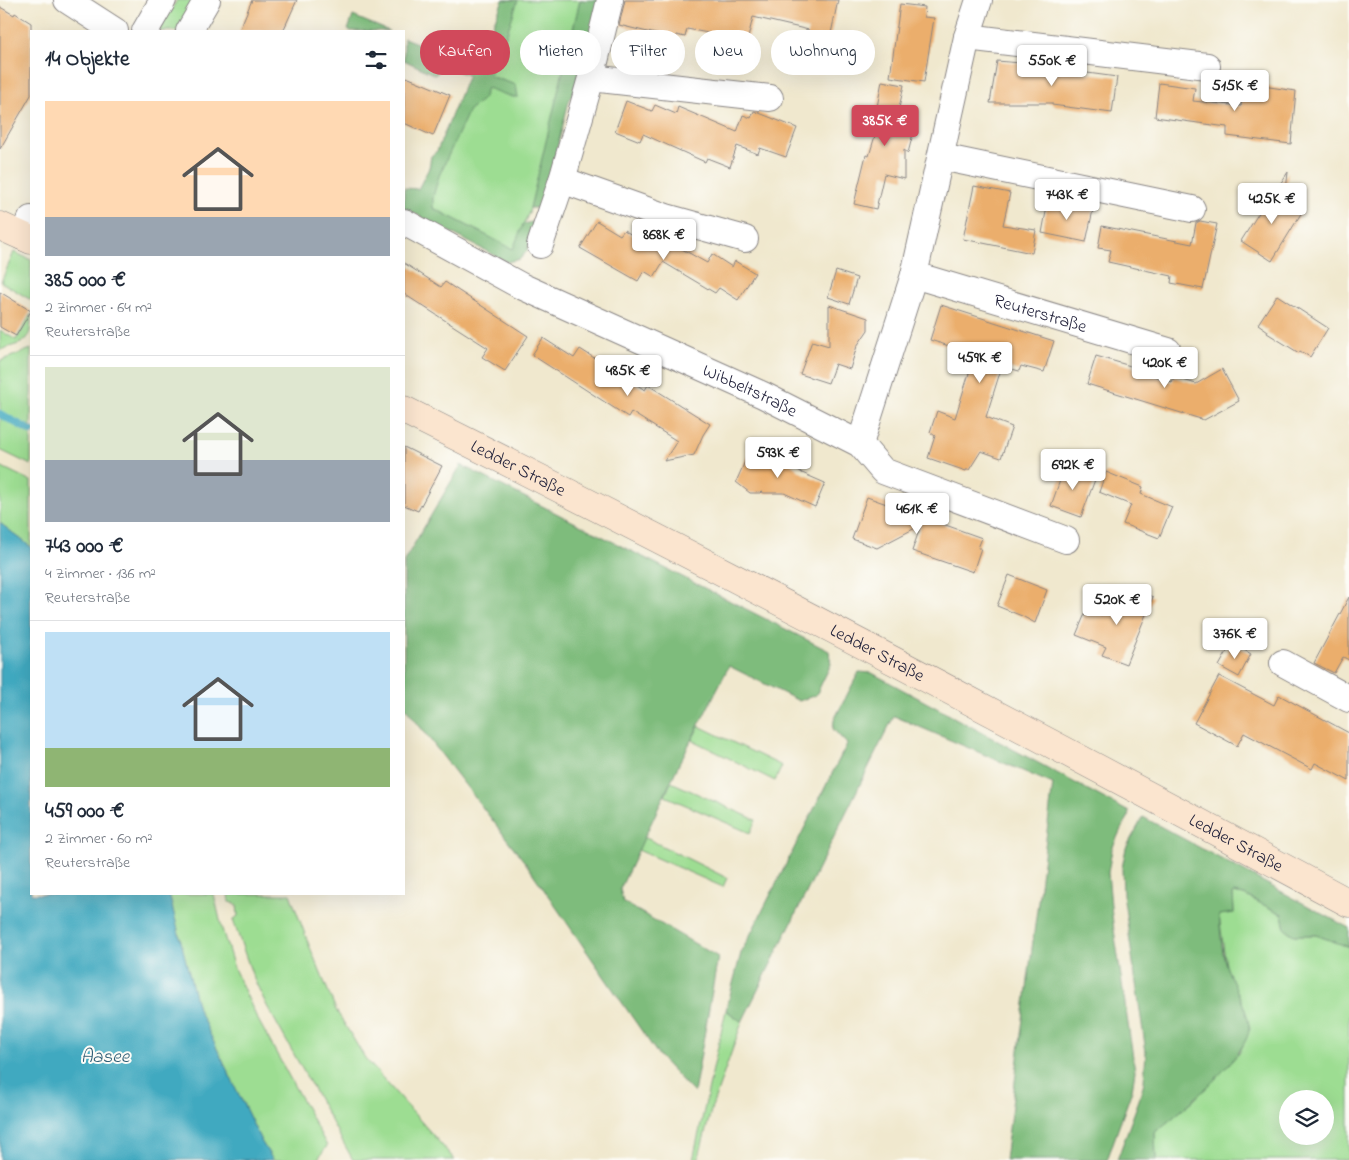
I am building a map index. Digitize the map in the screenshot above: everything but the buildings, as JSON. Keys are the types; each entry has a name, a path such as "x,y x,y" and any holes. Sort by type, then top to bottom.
{"main road":[{"name":"Ledder Straße","path":"405,411 857,641 1242,844 1349,903"}],"street":[{"path":"66,0 113,30"},
{"path":"146,30 163,0"},
{"path":"190,30 207,0"},
{"path":"540,245 562,180 591,78 610,0"},
{"path":"860,444 914,275 967,37 979,0"},
{"path":"967,37 1207,66"},
{"path":"591,78 770,98"},
{"path":"941,158 1192,209"},
{"path":"562,180 666,217 745,239"},
{"name":"Wibbeltstraße","path":"405,223 521,286 763,395 860,444 884,471 1066,540"},
{"name":"Reuterstraße","path":"914,275 1168,350"},
{"path":"1283,663 1349,699"}],"green space":[{"path":"177,0 198,0 180,30 159,30"},
{"path":"503,0 584,0 576,30 520,30 520,75 565,75 529,212 513,250 422,202 473,75 510,75 510,30 491,30"},
{"path":"503,0 518,0 508,30 491,30"},
{"path":"580,0 599,0 592,30 573,30"},
{"path":"353,16 387,30 348,30"},
{"path":"405,38 420,44 420,68 405,60"},
{"path":"468,75 490,75 516,85 518,97 512,97 487,88 483,99 469,110 439,176 433,197 433,208 513,249 523,224 532,222 534,228 527,251 520,259 507,262 405,209 405,188 418,189 429,168 431,156 437,151"},
{"path":"562,75 581,75 569,101 542,208 530,208"},
{"path":"14,252 30,260 30,299 1,282"},
{"path":"30,316 28,337 21,343 0,350 0,330 16,340"},
{"path":"30,349 30,465 0,450 0,361"},
{"path":"461,465 829,651 831,664 816,695 799,701 729,666 679,764 620,889 623,902 718,957 694,1093 659,1056 527,865 405,707 405,559"},
{"path":"0,466 30,481 30,546 0,523"},
{"path":"859,672 872,673 1129,812 1128,818 1112,849 1108,873 1112,916 1135,1071 1132,1090 1107,1160 1005,1160 1053,784 894,716 742,1022 726,1010 741,953 847,744 833,729 834,720"},
{"path":"699,726 782,766 775,781 692,740"},
{"path":"671,782 756,820 750,833 665,796"},
{"path":"1143,817 1349,928 1349,947 1316,935 1294,935 1285,929 1282,914 1244,895 1233,893 1234,913 1219,915 1227,968 1243,1003 1249,1025 1247,1037 1227,1067 1212,1083 1155,1132 1156,1160 1117,1160 1144,1082 1146,1052 1123,894 1122,868 1126,848"},
{"path":"644,837 727,878 723,887 638,850"},
{"path":"1233,893 1244,895 1282,914 1285,929 1294,935 1316,935 1349,947 1349,1160 1156,1160 1155,1132 1194,1100 1240,1052 1250,1028 1226,966 1219,915 1234,913"},
{"path":"169,895 214,895 234,968 256,1016 327,1146 317,1160 273,1160 261,1141 198,1009"},
{"path":"228,895 290,895 336,1010 365,1058 455,1160 353,1160 267,1006 253,977 233,920 238,916 237,904 229,902"},
{"path":"726,1010 742,1022 712,1107 698,1160 693,1160"}],"water":[{"name":"Aasee","path":"0,523 30,546 30,895 169,895 198,1009 261,1141 273,1160 0,1160"}],"waterway":[{"path":"0,414 30,430"}]}
